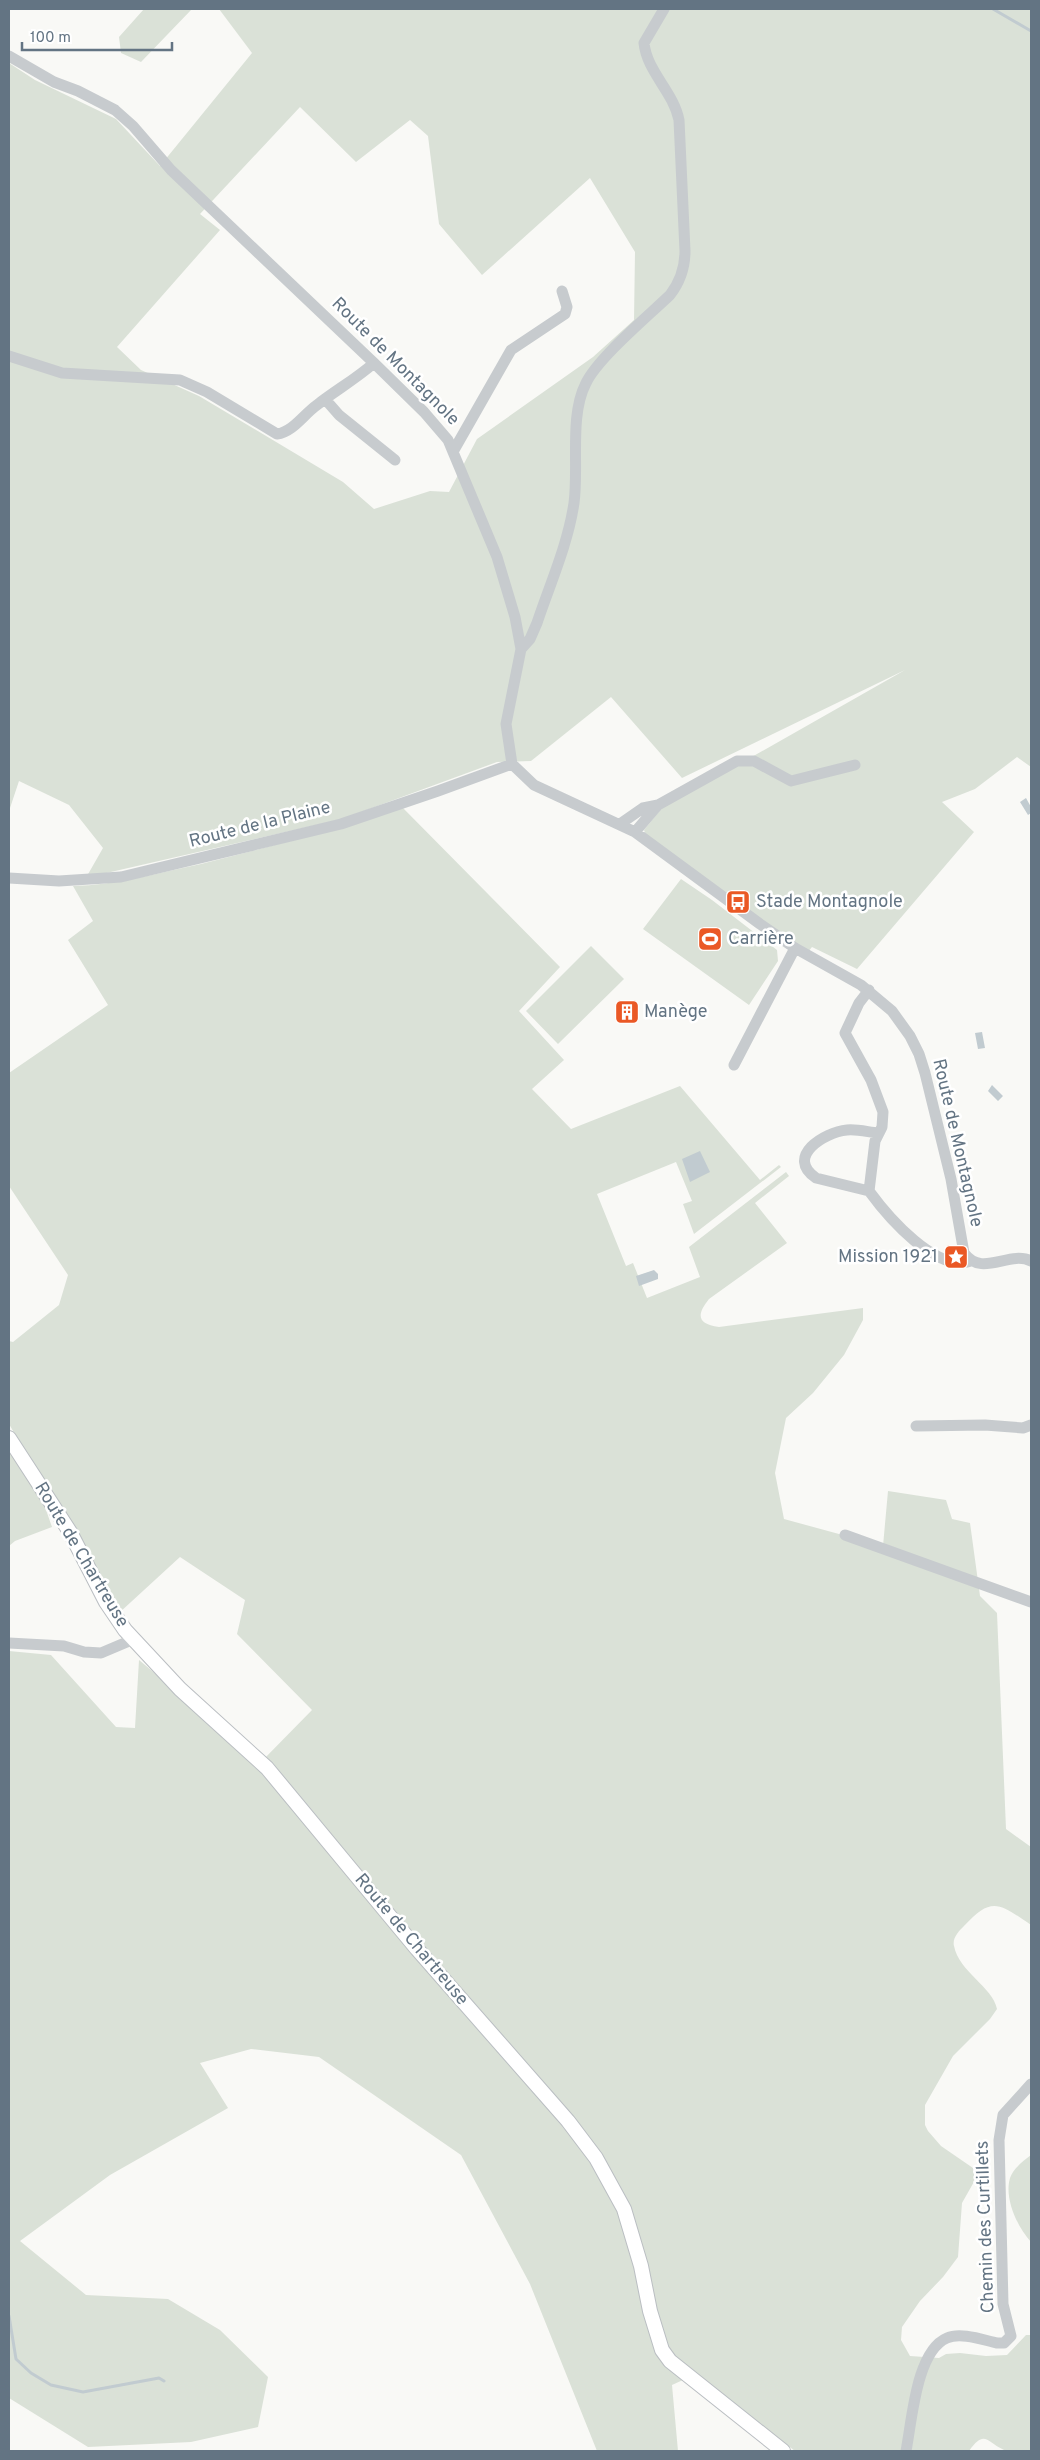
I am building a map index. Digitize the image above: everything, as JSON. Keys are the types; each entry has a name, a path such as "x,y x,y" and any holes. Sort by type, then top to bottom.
{"main road":[{"name":"Route de Chartreuse","path":"9,1438 70,1532 106,1602 134,1640 180,1688 267,1768 417,1949 568,2121 596,2158 624,2210 641,2266 650,2311 662,2350 670,2361 782,2451"}],"street":[{"path":"521,649 530,640 538,623 572,516 575,489 578,405 582,390 587,380 603,361 670,295 677,286 684,268 686,251 678,120 674,103 648,61 644,43 664,9"},
{"name":"Route de Montagnole","path":"9,56 54,82 78,91 115,110 133,126 170,170 374,362 424,412 448,440 454,450 461,472 497,557 515,617 521,649 506,724 512,764 534,785 635,832 795,948 869,990 892,1011 910,1036 919,1054 949,1170 962,1250 971,1261"},
{"path":"454,450 511,350 565,314 567,307 562,291"},
{"path":"9,356 62,372 180,380 207,392 277,434 291,429 325,399 346,386 374,362"},
{"path":"325,399 339,415 395,460"},
{"path":"620,824 643,808 658,805 737,762 754,761 791,781 854,764"},
{"name":"Route de la Plaine","path":"9,878 59,881 121,877 341,824 512,764"},
{"path":"635,832 658,805"},
{"path":"734,1065 795,948"},
{"path":"869,990 859,1003 845,1034 871,1080 883,1112 884,1120 875,1141 869,1191"},
{"path":"878,1133 848,1129 828,1134 807,1152 804,1160 809,1174 816,1178 869,1191 924,1248 953,1263 960,1264 971,1261 992,1265 1030,1259"},
{"path":"916,1426 985,1425 1023,1428 1031,1425"},
{"path":"845,1536 1031,1602"},
{"path":"9,1643 64,1646 84,1652 101,1653 134,1640"},
{"name":"Chemin des Curtillets","path":"906,2451 921,2373 931,2351 946,2338 955,2336 1004,2343 1011,2336 1003,2304 999,2140 1003,2115 1031,2084"}],"shaded area":[{"path":"144,9 192,9 141,62 121,53 119,37"},
{"path":"219,9 1031,9 1031,767 1017,757 975,789 942,802 974,832 857,969 812,947 808,952 648,841 644,830 662,808 905,670 682,778 611,697 531,761 497,762 342,819 102,874 87,876 103,848 69,805 19,781 9,811 9,63 35,80 116,119 160,166 252,53","holes":["300,107 356,162 410,120 428,136 439,224 482,275 590,178 635,252 634,320 593,357 477,439 449,492 430,491 374,509 343,482 199,396 141,370 117,347 220,230 200,214"]},
{"path":"1026,798 1031,807 1031,813 1028,815 1020,802"},
{"path":"403,808 560,967 519,1011 564,1060 532,1089 571,1129 680,1086 760,1180 779,1165 781,1167 694,1234 683,1204 692,1201 676,1162 597,1194 626,1266 633,1263 647,1298 700,1277 689,1247 786,1172 789,1176 755,1203 787,1243 709,1299 702,1309 701,1318 711,1326 719,1327 863,1308 863,1320 844,1355 813,1393 786,1418 775,1473 784,1519 883,1546 888,1491 946,1500 952,1519 970,1523 980,1596 997,1613 1006,1829 1031,1847 1031,1925 1004,1908 989,1907 974,1916 958,1932 954,1940 957,1955 962,1964 989,1994 997,2009 990,2019 953,2056 925,2105 925,2125 941,2146 973,2168 975,2180 962,2203 958,2257 943,2277 920,2301 902,2327 901,2340 910,2356 939,2358 946,2354 960,2353 986,2356 1007,2355 1026,2335 1031,2335 1031,2451 1007,2451 986,2439 982,2439 974,2444 969,2451 795,2451 696,2374 672,2385 678,2451 597,2451 530,2284 461,2155 319,2057 251,2049 200,2063 228,2108 110,2175 20,2241 86,2295 168,2299 220,2330 268,2377 258,2427 191,2442 88,2447 9,2398 9,1651 51,1655 116,1727 135,1728 139,1660 261,1762 312,1710 237,1634 245,1600 180,1557 119,1613 9,1424 9,1341 13,1342 59,1305 68,1275 9,1186 9,1073 108,1005 68,940 93,921 73,886 121,881 201,864 302,838"},
{"name":"Carrière","path":"681,879 712,900 777,950 778,961 749,1005 643,929"},
{"path":"591,946 624,979 558,1044 526,1011"},
{"path":"982,1032 985,1048 978,1049 975,1033"},
{"path":"992,1085 1003,1096 998,1101 988,1091"},
{"path":"700,1151 710,1172 690,1182 682,1159"},
{"path":"654,1270 658,1274 658,1279 639,1286 636,1276"},
{"path":"9,1451 45,1507 52,1527 15,1541 9,1546"},
{"path":"1031,2155 1031,2242 1013,2212 1010,2203 1009,2186 1010,2178 1014,2171"}],"waterway":[{"path":"993,9 1031,31"},
{"path":"9,2316 16,2359 31,2373 51,2385 83,2392 159,2378 164,2381"}],"place":[{"name":"Stade Montagnole","path":"738,902"},
{"name":"Carrière","path":"710,939"},
{"name":"Manège","path":"627,1012"},
{"name":"Mission 1921","path":"956,1257"}]}
